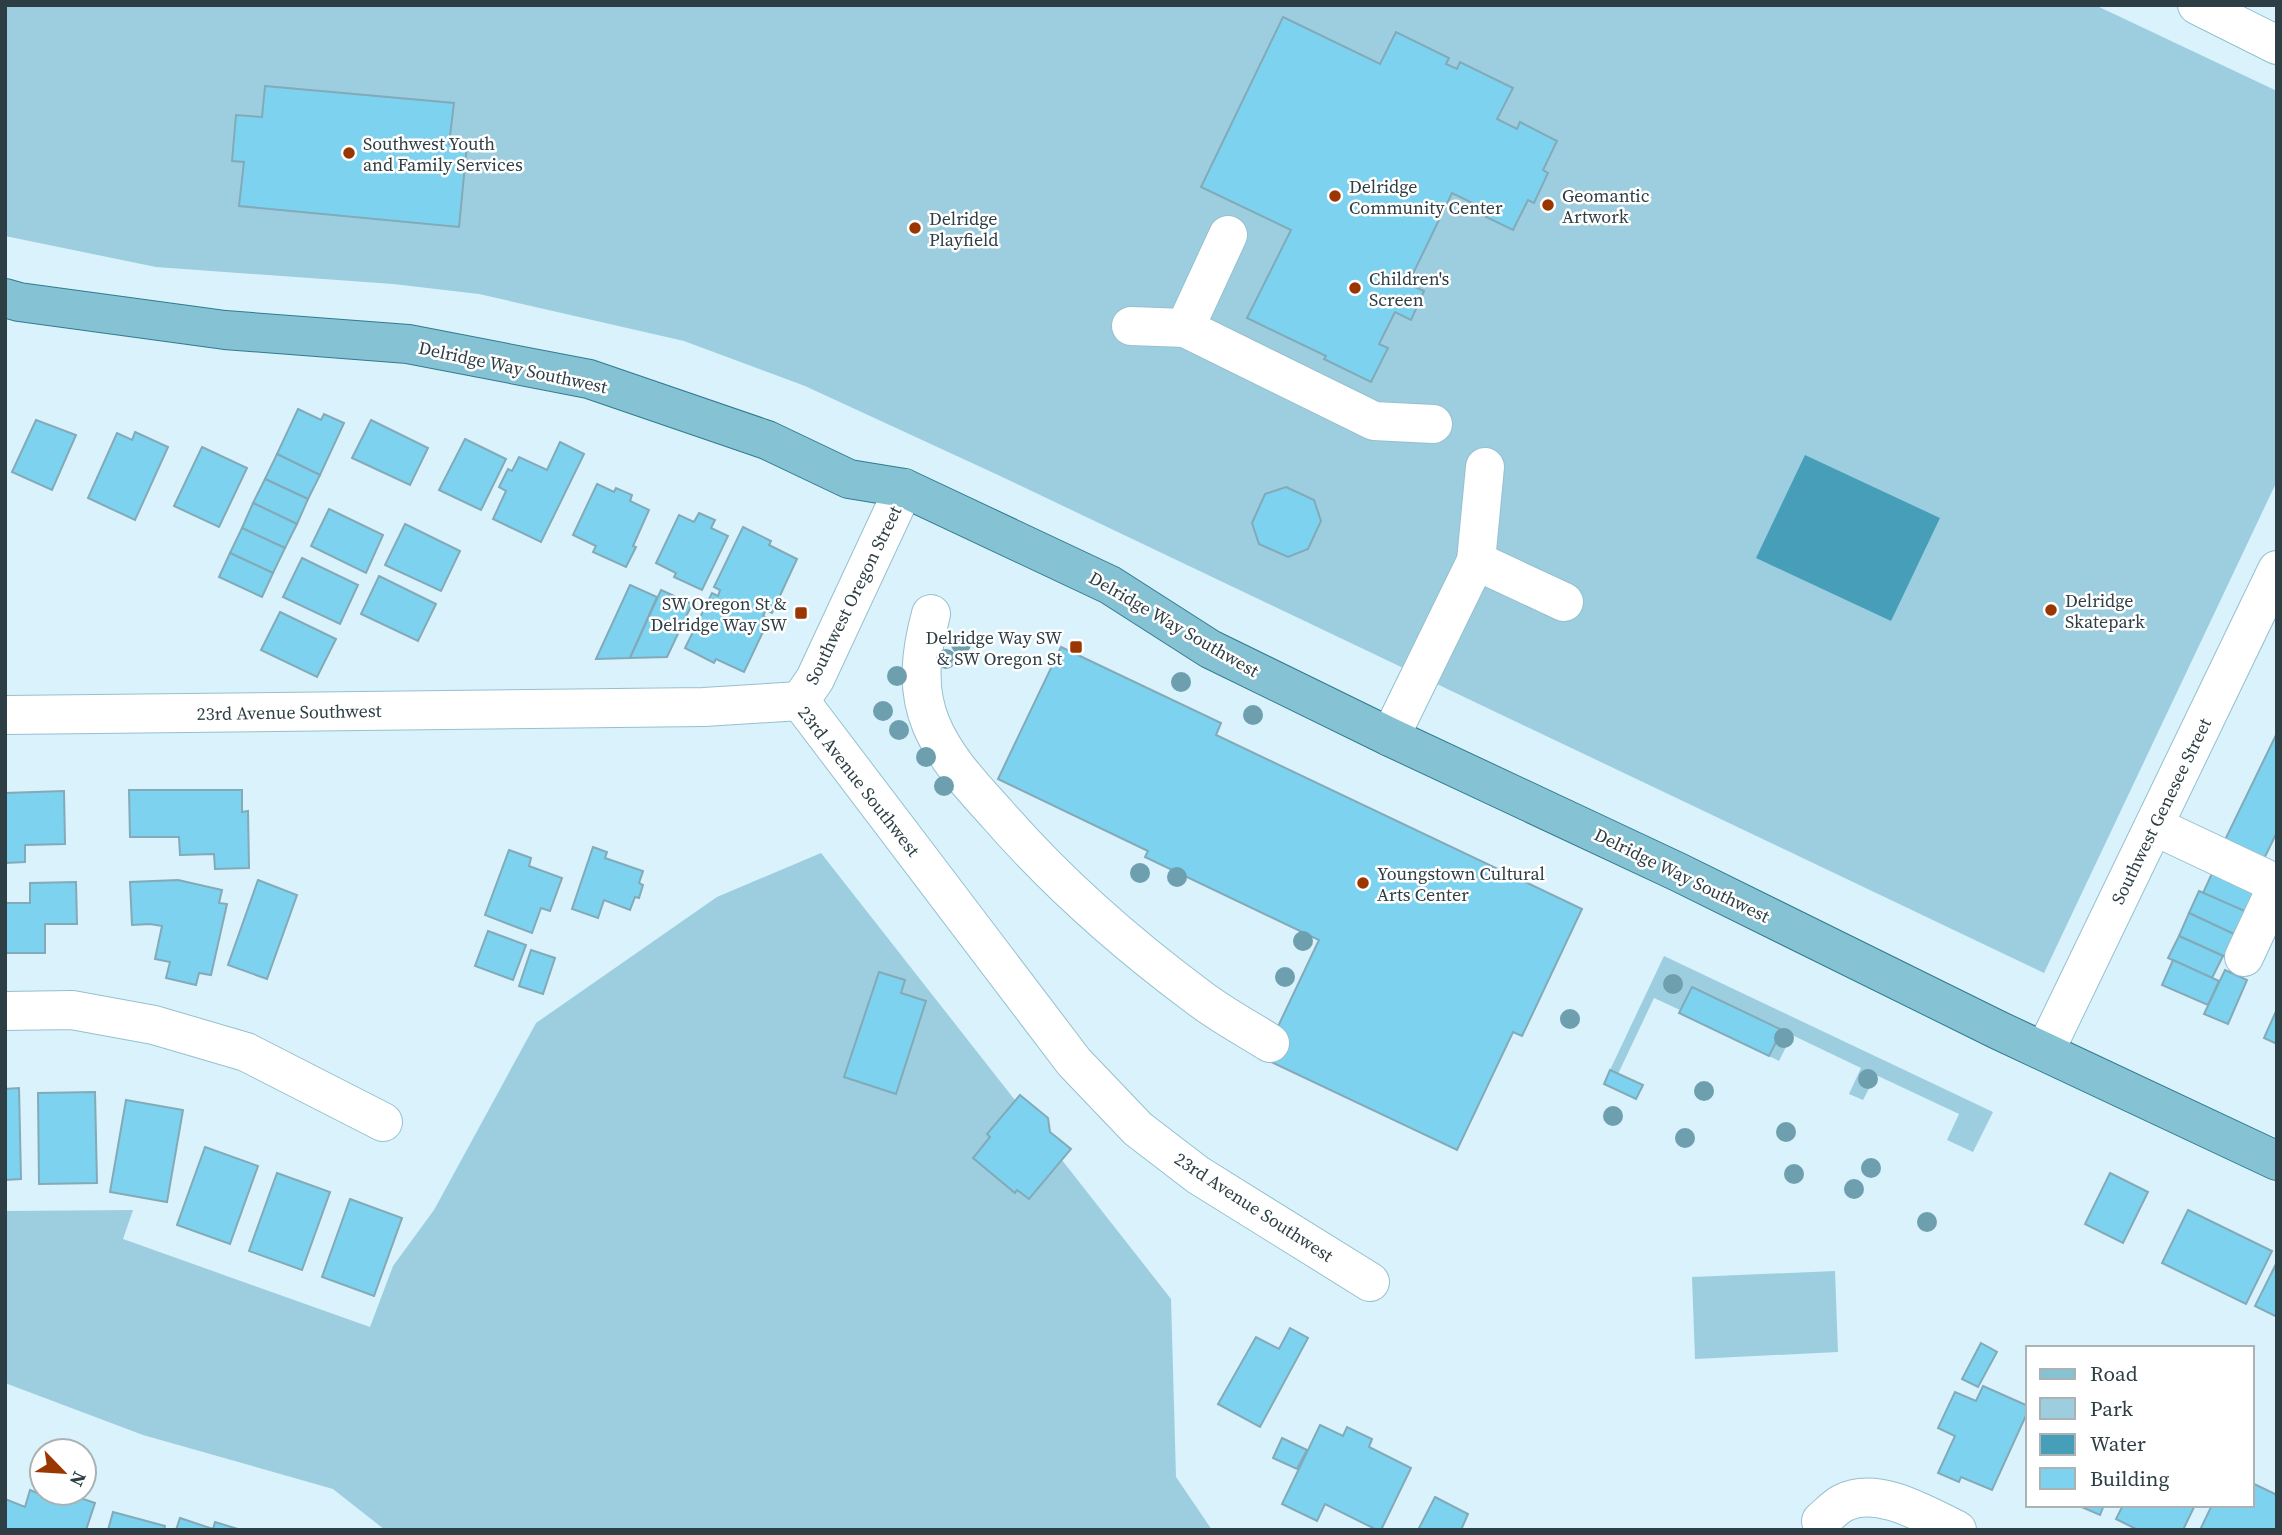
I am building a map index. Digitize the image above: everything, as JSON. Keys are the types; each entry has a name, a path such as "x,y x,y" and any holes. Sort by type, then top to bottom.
{"main road":[{"name":"Delridge Way Southwest","path":"5,298 225,330 408,344 589,379 767,440 849,479 904,488 1110,585 1210,649 2277,1161"}],"street":[{"path":"2197,5 2277,45"},
{"path":"1185,328 1228,235"},
{"path":"1131,327 1185,328 1374,421 1433,424"},
{"path":"1390,737 1476,561 1485,467"},
{"name":"Southwest Oregon Street","path":"800,701 815,679 904,488"},
{"path":"1476,561 1564,602"},
{"name":"Southwest Genesee Street","path":"2045,1051 2274,585"},
{"path":"931,614 921,671 923,697 930,722 954,766 1035,858 1080,901 1199,999 1270,1043"},
{"name":"23rd Avenue Southwest","path":"5,715 704,707 800,701 1074,1062 1138,1129 1198,1175 1370,1282"},
{"path":"2154,826 2277,885 2244,957"},
{"path":"5,1011 72,1010 154,1025 233,1048 246,1052 383,1122"},
{"path":"1821,1521 1844,1503 1874,1497 1902,1504 1957,1530"}],"green space":[{"name":"Delridge Playfield","path":"5,5 2095,5 2277,91 2277,481 2044,973 998,475 805,386 684,341 479,294 393,284 156,267 5,236"},
{"path":"821,853 1171,1299 1176,1477 1212,1530 385,1530 333,1489 143,1435 5,1383 5,1211 133,1210 123,1239 370,1327 393,1266 434,1210 536,1023 717,897"},
{"path":"1664,956 1993,1112 1973,1152 1947,1140 1959,1114 1876,1075 1863,1100 1849,1094 1861,1068 1792,1035 1779,1061 1769,1056 1782,1031 1692,987 1680,1010 1654,998 1618,1074 1610,1070"},
{"path":"1835,1271 1838,1352 1695,1359 1692,1277"}],"water":[{"path":"1805,455 1940,518 1891,621 1756,558"}],"building":[{"name":"Delridge Community Center","path":"1283,17 1380,64 1396,32 1449,58 1446,64 1457,69 1460,62 1513,88 1497,119 1517,129 1520,122 1557,141 1543,170 1548,173 1534,203 1528,200 1513,230 1478,213 1481,207 1452,193 1408,284 1424,291 1411,320 1395,312 1379,344 1388,348 1371,382 1324,359 1326,356 1247,318 1291,230 1201,187"},
{"name":"Southwest Youth and Family Services","path":"265,86 454,103 449,144 467,145 459,227 239,206 244,162 232,161 236,115 262,117"},
{"path":"298,409 321,420 324,414 344,423 320,475 277,454"},
{"path":"36,420 76,435 52,490 12,472"},
{"path":"371,420 428,448 410,485 352,458"},
{"path":"135,432 168,447 135,520 88,498 117,433 132,440"},
{"path":"465,439 506,459 481,510 439,490"},
{"path":"560,442 584,454 541,542 493,519 506,491 499,487 508,469 512,471 519,457 547,470"},
{"path":"202,447 247,468 219,527 174,506"},
{"path":"277,454 320,475 308,499 265,479"},
{"path":"265,479 308,499 297,524 253,503"},
{"path":"597,484 614,492 616,488 632,495 630,501 649,510 626,567 593,552 596,546 573,535"},
{"path":"1286,487 1314,500 1321,521 1308,549 1288,557 1259,544 1252,523 1265,494"},
{"path":"253,503 297,524 285,548 242,528"},
{"path":"329,509 383,535 366,573 311,546"},
{"path":"699,513 715,520 711,528 728,536 702,590 674,577 676,573 656,563 679,515 694,522"},
{"path":"405,524 460,551 441,591 385,565"},
{"path":"743,527 771,541 769,545 797,559 772,613 766,610 763,616 769,619 744,672 716,659 714,663 685,648 712,593 718,596 720,590 714,587"},
{"path":"242,528 285,548 273,573 230,553"},
{"path":"230,553 273,573 262,597 219,577"},
{"path":"302,558 358,585 340,624 283,597"},
{"path":"379,576 436,604 418,641 361,614"},
{"path":"630,585 657,597 630,658 596,659"},
{"path":"661,590 692,604 667,657 630,658"},
{"path":"280,612 336,639 317,677 261,650"},
{"name":"Youngstown Cultural Arts Center","path":"1061,647 1221,723 1216,735 1582,909 1522,1036 1513,1032 1457,1150 1263,1058 1319,940 1145,857 1148,851 998,779"},
{"path":"2277,733 2277,832 2262,863 2223,844"},
{"path":"129,790 242,790 242,812 248,811 249,868 215,869 214,854 180,855 179,837 130,837"},
{"path":"64,791 65,844 25,845 25,862 5,863 5,793"},
{"path":"593,847 607,852 605,858 643,871 639,883 643,885 639,898 635,897 630,910 604,900 598,918 572,909"},
{"path":"509,850 531,858 529,866 562,878 550,911 541,908 532,933 485,915"},
{"path":"2214,869 2259,890 2248,913 2203,893"},
{"path":"178,880 222,890 219,903 227,904 211,975 199,973 196,985 166,978 170,962 155,959 162,926 132,925 130,882"},
{"path":"258,880 297,895 267,979 228,965"},
{"path":"76,882 77,924 45,924 45,953 5,953 5,903 30,903 30,883"},
{"path":"2199,891 2247,912 2236,935 2189,913"},
{"path":"2189,913 2236,935 2226,957 2179,936"},
{"path":"488,931 526,945 513,980 475,966"},
{"path":"2179,936 2223,956 2212,978 2168,958"},
{"path":"531,950 555,958 543,994 519,986"},
{"path":"2173,960 2219,981 2208,1005 2162,985"},
{"path":"2225,970 2247,980 2228,1024 2204,1014"},
{"path":"879,972 905,980 901,993 926,1001 896,1094 844,1077"},
{"path":"1692,987 1782,1030 1769,1056 1679,1013"},
{"path":"2277,1009 2277,1044 2264,1038"},
{"path":"1610,1070 1643,1085 1636,1099 1604,1084"},
{"path":"19,1088 21,1179 5,1180 5,1089"},
{"path":"95,1092 97,1183 39,1184 38,1093"},
{"path":"1020,1095 1048,1118 1050,1132 1071,1149 1029,1199 1017,1190 1015,1193 973,1158 990,1137 987,1134"},
{"path":"126,1100 183,1110 167,1202 110,1192"},
{"path":"205,1147 258,1166 230,1244 177,1225"},
{"path":"277,1173 330,1192 302,1270 249,1251"},
{"path":"2110,1173 2148,1192 2123,1243 2085,1224"},
{"path":"350,1199 402,1218 374,1296 322,1277"},
{"path":"2188,1210 2272,1251 2246,1304 2162,1263"},
{"path":"2277,1262 2277,1317 2255,1306"},
{"path":"1290,1328 1308,1338 1260,1427 1218,1404 1256,1337 1279,1349"},
{"path":"1981,1343 1997,1352 1978,1387 1962,1379"},
{"path":"1983,1386 2026,1405 2026,1415 1992,1490 1961,1477 1959,1482 1938,1473 1955,1436 1938,1428 1955,1392 1976,1401"},
{"path":"1320,1425 1343,1436 1347,1427 1372,1439 1369,1447 1411,1468 1381,1530 1325,1504 1317,1521 1282,1504"},
{"path":"1282,1438 1307,1450 1297,1469 1273,1458"},
{"path":"2254,1484 2277,1495 2277,1530 2200,1530 2211,1507 2254,1507"},
{"path":"28,1497 28,1507 94,1507 86,1530 5,1530 5,1499 25,1507"},
{"path":"1435,1497 1468,1514 1461,1530 1418,1530"},
{"path":"2082,1507 2103,1507 2100,1515"},
{"path":"2122,1507 2194,1507 2183,1530 2138,1530 2116,1519"},
{"path":"113,1512 165,1526 164,1530 108,1530"},
{"path":"180,1518 213,1529 215,1522 241,1530 176,1530"}],"place":[{"name":"Southwest Youth and Family Services","path":"349,153"},
{"name":"Delridge Community Center","path":"1335,196"},
{"name":"Geomantic Artwork","path":"1548,205"},
{"name":"Delridge Playfield","path":"915,228"},
{"name":"Children's Screen","path":"1355,288"},
{"name":"Delridge Skatepark","path":"2051,610"},
{"name":"SW Oregon St & Delridge Way SW","path":"801,613"},
{"name":"Delridge Way SW & SW Oregon St","path":"1076,647"},
{"name":"Youngstown Cultural Arts Center","path":"1363,883"}]}
